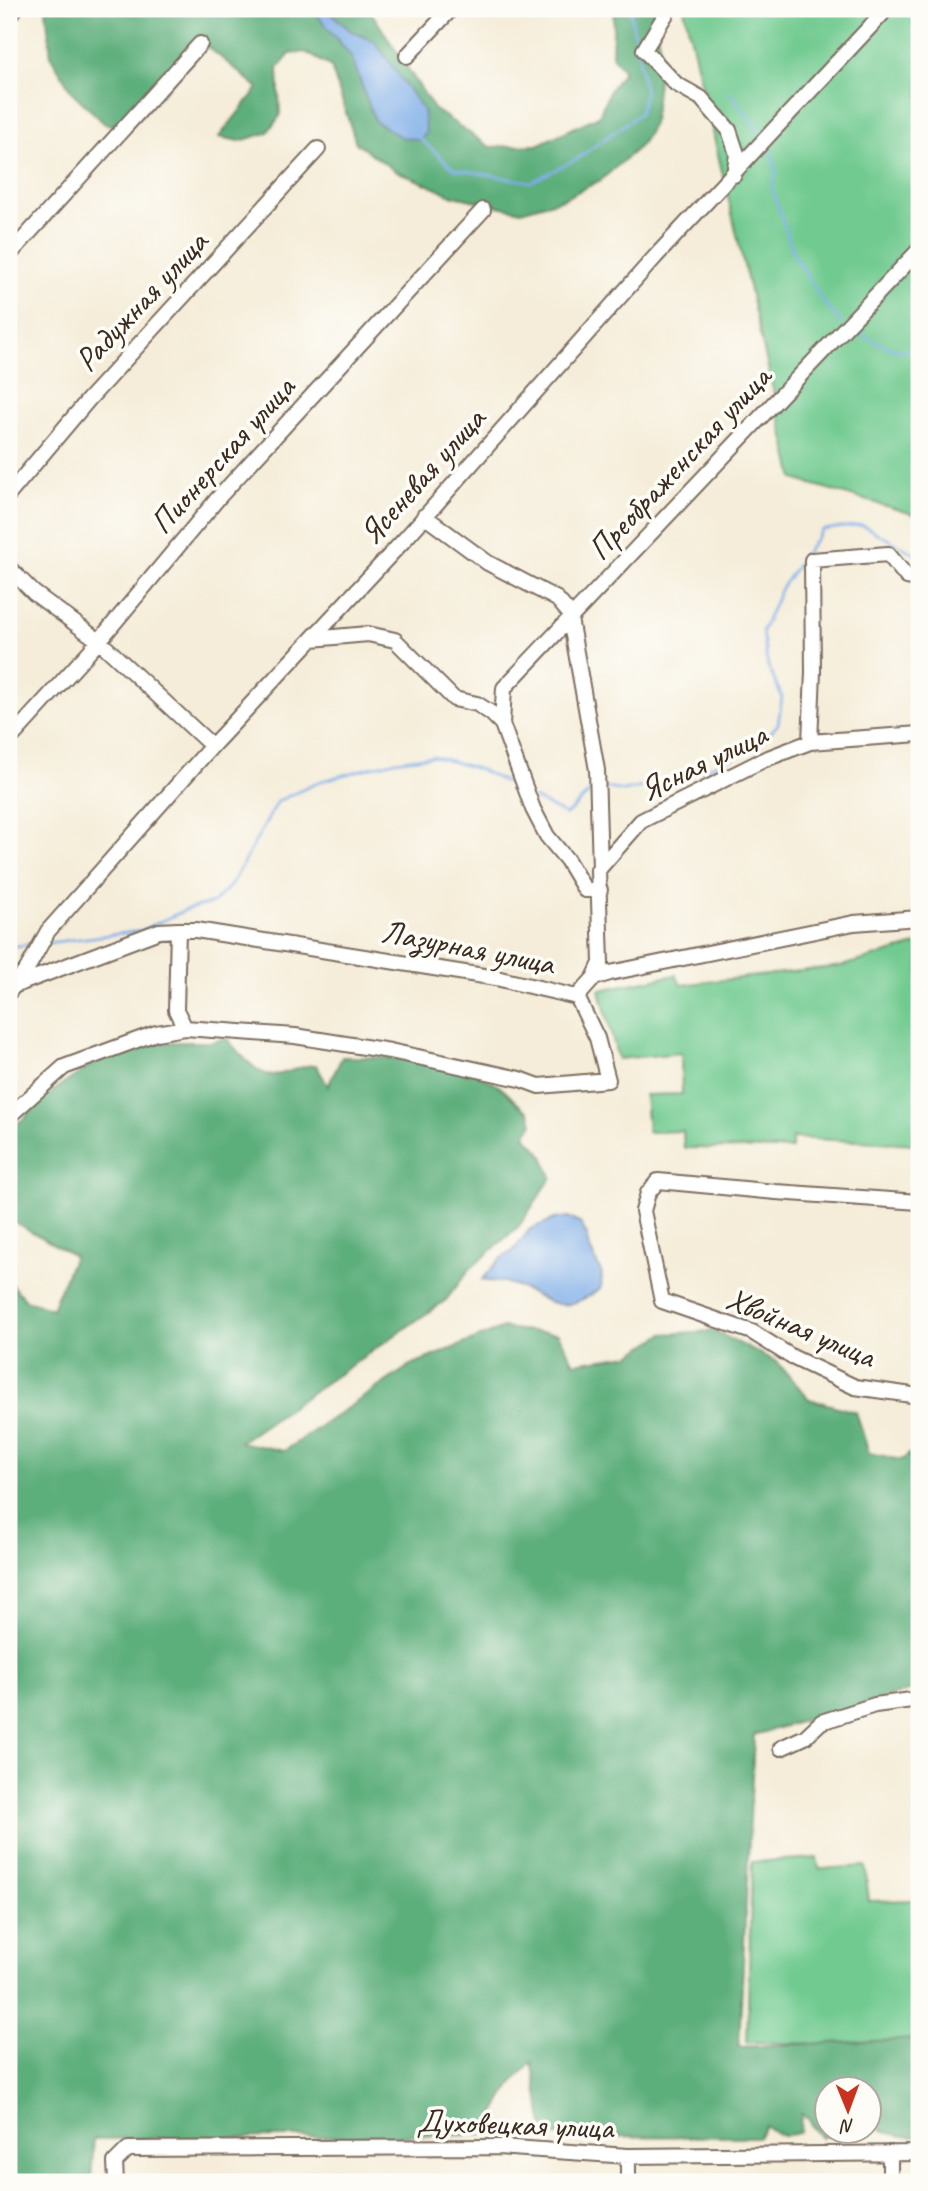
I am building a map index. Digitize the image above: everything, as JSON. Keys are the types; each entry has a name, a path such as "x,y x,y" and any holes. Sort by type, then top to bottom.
{"street":[{"path":"9,15 15,9"},
{"path":"407,56 451,9"},
{"path":"669,9 644,50 676,84 701,98 729,130 737,154 734,174"},
{"name":"Ясеневая улица","path":"11,985 48,931 212,747 424,516 646,267 882,14"},
{"path":"9,255 200,44"},
{"name":"Радужная улица","path":"9,494 89,399 318,149"},
{"name":"Пионерская улица","path":"9,740 99,641 219,497 483,210"},
{"name":"Преображенская улица","path":"502,724 504,688 913,267 919,250"},
{"path":"424,516 488,563 557,598 569,613 597,770 601,963 594,978"},
{"path":"810,742 813,672 812,560 888,554 907,577 919,579"},
{"path":"9,568 34,593 99,641 212,747"},
{"path":"312,639 368,634 395,640 454,698 477,704 502,724 533,809 547,836 567,860 585,890 600,890"},
{"name":"Ясная улица","path":"600,868 641,821 763,760 810,742 919,734"},
{"name":"Лазурная улица","path":"11,985 159,931 196,930 534,985 577,997 594,978 610,973 854,923 919,918"},
{"path":"178,930 176,1010 185,1028"},
{"path":"9,1116 64,1066 146,1036 185,1028 295,1036 390,1051 520,1079 539,1086 607,1080 597,1038 577,997"},
{"name":"Хвойная улица","path":"919,1202 657,1181 648,1194 643,1211 662,1301 752,1332 792,1357 855,1387 919,1396"},
{"path":"781,1748 805,1737 821,1721 875,1705 919,1699"},
{"name":"Духовецкая улица","path":"116,2182 115,2162 128,2149 498,2147 628,2156 919,2153"},
{"path":"890,2154 890,2182"},
{"path":"628,2156 628,2182"}],"green space":[{"path":"46,9 323,9 317,15 351,56 375,121 375,42 351,31 326,9 369,9 434,109 490,147 537,145 599,116 610,90 624,71 612,56 614,9 653,9 661,55 653,124 640,146 601,180 563,199 521,211 454,196 394,170 356,143 331,67 305,52 290,54 278,68 280,116 267,133 240,141 219,137 258,88 207,46 130,127 105,124 72,92 51,57"},
{"path":"684,9 919,9 919,516 794,479"},
{"path":"919,944 919,1144 792,1138 792,1149 684,1148 683,1131 648,1132 645,1095 682,1094 681,1053 618,1059 600,990 676,975 681,985 842,966"},
{"path":"226,1038 248,1061 267,1074 316,1065 328,1086 342,1057 424,1061 484,1077 529,1112 533,1123 525,1136 541,1152 552,1177 519,1226 469,1270 446,1300 240,1442 284,1451 411,1365 503,1328 558,1334 574,1363 630,1355 663,1334 714,1331 777,1362 809,1399 856,1412 869,1453 902,1460 919,1446 919,1688 754,1735 739,2047 919,2039 919,2137 883,2130 883,2076 813,2076 813,2128 809,2119 801,2113 800,2132 785,2135 765,2126 758,2137 546,2136 532,2062 513,2082 482,2135 94,2139 91,2182 9,2182 9,1818 13,1817 9,1811 9,1282 26,1300 52,1309 74,1256 9,1219 9,1129 25,1118 40,1100 96,1062 148,1042 212,1042"},
{"path":"817,1858 819,1869 865,1866 869,1901 919,1900 919,2038 812,2044 747,2042 752,1862"}],"water":[{"path":"323,9 351,31 375,42 423,110 426,134 419,140 401,137 375,121 351,56 317,15"},
{"path":"568,1217 581,1224 587,1235 588,1245 602,1274 601,1288 585,1298 562,1304 552,1303 504,1282 482,1280 499,1260 514,1250 530,1229"}],"waterway":[{"path":"418,137 454,169 531,182 577,159 639,114 645,93 630,9"},
{"path":"730,93 763,136"},
{"path":"769,144 776,172 772,188 794,255 820,297 842,324"},
{"path":"850,330 895,350 919,351"},
{"path":"602,787 624,791 683,778 758,747 778,724 782,697 768,666 762,632 781,588 822,530 862,525 919,556"},
{"path":"47,943 140,931 188,909 213,903 231,885 278,801 321,781 395,761 433,756 481,770 522,791"},
{"path":"534,798 566,815 593,789"},
{"path":"9,947 33,944"}]}
